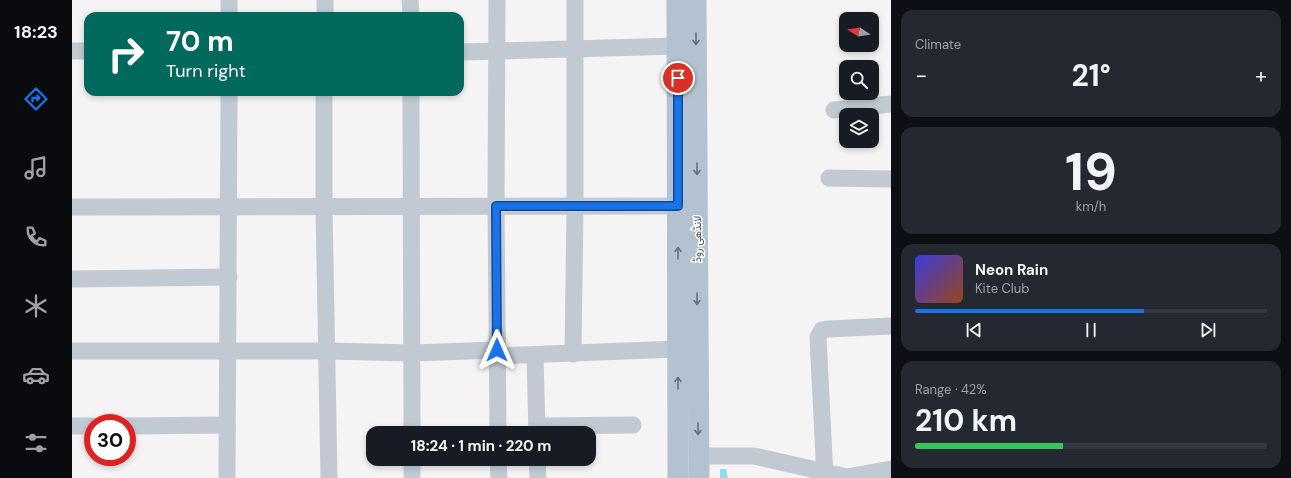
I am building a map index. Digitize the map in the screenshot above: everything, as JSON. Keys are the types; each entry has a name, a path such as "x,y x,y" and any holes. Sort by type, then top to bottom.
{"main road":[{"name":"لانڈھی روڈ","path":"677,0 678,478"},
{"name":"لانڈھی روڈ","path":"696,0 699,478"}],"street":[{"path":"229,0 229,12"},
{"path":"325,0 325,12"},
{"path":"410,0 411,12"},
{"path":"497,0 496,206 498,426"},
{"path":"573,354 575,0"},
{"path":"464,52 678,46"},
{"path":"72,51 84,51"},
{"path":"227,478 229,96"},
{"path":"324,96 324,207 329,478"},
{"path":"411,96 412,426"},
{"path":"834,110 891,104"},
{"path":"829,178 891,178"},
{"path":"72,207 678,206"},
{"path":"72,279 228,277"},
{"path":"825,475 818,337 822,330 828,329 891,326"},
{"path":"72,351 228,350 497,353 535,355 678,349"},
{"path":"535,355 537,426"},
{"path":"136,426 227,425"},
{"path":"596,427 633,425"},
{"path":"72,426 84,426"},
{"path":"698,456 754,456 825,475 847,477 891,469"},
{"path":"412,466 412,478"},
{"path":"498,466 499,478"},
{"path":"537,466 538,478"}],"water":[{"path":"720,469 726,469 728,478 720,478"}],"route":[{"path":"497,350 496,206 678,206 678,78"}]}
